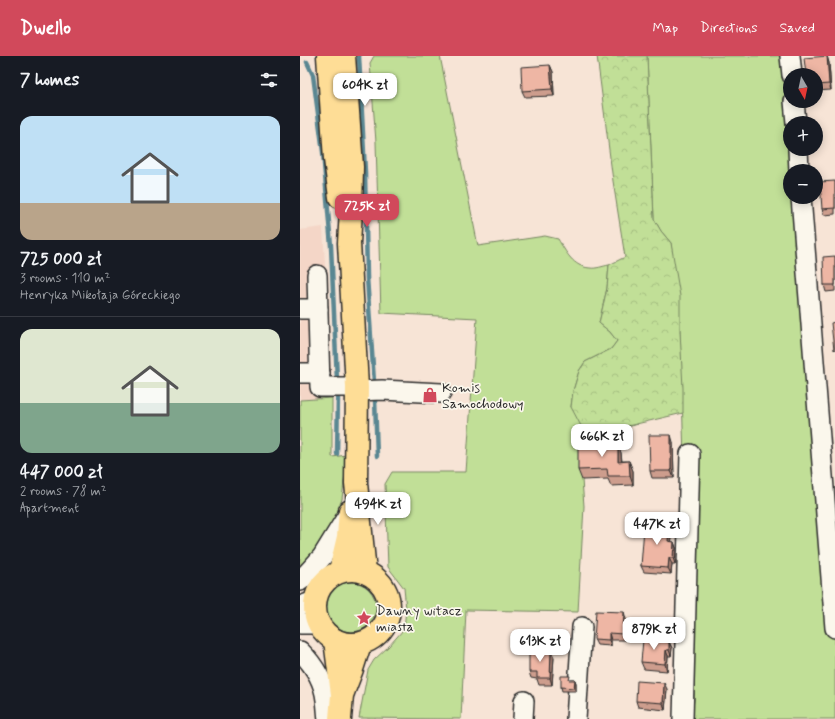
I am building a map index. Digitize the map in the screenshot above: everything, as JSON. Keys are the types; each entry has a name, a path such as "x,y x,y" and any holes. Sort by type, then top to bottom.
{"main road":[{"path":"328,56 335,159 342,212 349,243"},
{"path":"344,56 352,167 352,211 349,243 357,389 356,483 365,572"},
{"path":"340,571 348,536 356,483"},
{"path":"353,570 365,572 373,576 383,587 389,607 383,628 373,638 360,644 350,644 334,640 309,624 314,612 307,604 329,577 340,571 353,570"},
{"path":"334,640 342,695 340,719"},
{"path":"342,695 360,644"}],"street":[{"path":"790,56 791,68"},
{"path":"802,204 835,628"},
{"path":"317,275 309,309 320,373 320,387 441,393"},
{"path":"300,373 320,373"},
{"path":"683,719 690,454"},
{"path":"300,581 322,557 351,510"},
{"path":"576,719 582,626"},
{"path":"300,651 313,665 322,682 326,698 328,719"}],"shaded area":[{"path":"323,227 332,398 300,400 300,230"}],"green space":[{"path":"374,56 440,56 478,246 545,236 558,239 571,258 579,265 597,268 609,265 607,288 599,323 610,332 617,341 611,349 585,362 579,371 573,391 571,407 630,426 638,424 581,440 584,506 578,612 466,610 461,719 359,718 368,670 374,660 404,629 406,609 404,588 388,567 385,484 392,472 466,472 477,318 381,313 376,142 370,63"},
{"path":"597,56 647,56 654,219 661,231 671,243 680,296 683,413 615,429 598,429 581,426 571,407 573,391 579,371 585,362 611,349 617,341 610,332 599,323 607,288 609,265 625,257 613,181"},
{"path":"647,56 784,56 785,68 783,68 783,108 788,108 789,116 783,116 783,156 790,156 790,164 783,164 783,204 796,204 835,631 835,719 690,719 694,701 694,684 690,649 680,331 671,243 661,231 654,219"},
{"path":"332,398 332,457 347,455 342,499 331,530 305,565 300,569 300,400"},
{"path":"346,582 356,582 369,589 376,602 376,612 369,625 356,632 346,632 337,628 330,621 326,612 326,602 330,593 337,586"}],"building":[{"path":"827,56 829,84 823,84 823,68 805,68 804,58"},
{"path":"550,65 552,89 522,91 521,67"},
{"path":"835,181 835,208 822,209 823,182"},
{"path":"835,256 835,285 824,285 823,257"},
{"path":"835,322 835,349 834,350 831,323"},
{"path":"586,435 598,435 598,444 618,444 618,462 629,461 630,476 608,476 607,469 578,470 578,446 587,445"},
{"path":"649,435 671,435 671,471 650,471"},
{"path":"647,522 667,523 667,529 669,529 668,541 674,542 673,558 669,558 668,568 641,566 644,528 647,528"},
{"path":"596,611 624,612 623,634 609,633 609,640 594,639"},
{"path":"655,638 660,641 669,642 669,650 666,650 665,664 641,662 643,640 653,640"},
{"path":"529,650 551,651 550,678 537,678 537,672 529,672"},
{"path":"561,676 570,676 569,680 575,680 574,688 561,687"},
{"path":"637,681 664,683 663,703 636,701"}],"waterway":[{"path":"359,56 365,172 367,277 374,382"},
{"path":"307,62 313,75 323,152 331,246 337,380"},
{"path":"337,454 338,394"},
{"path":"375,399 377,456"}],"place":[{"name":"Komis Samochodowy","path":"430,395"},
{"name":"Dawny witacz miasta","path":"364,618"}]}
